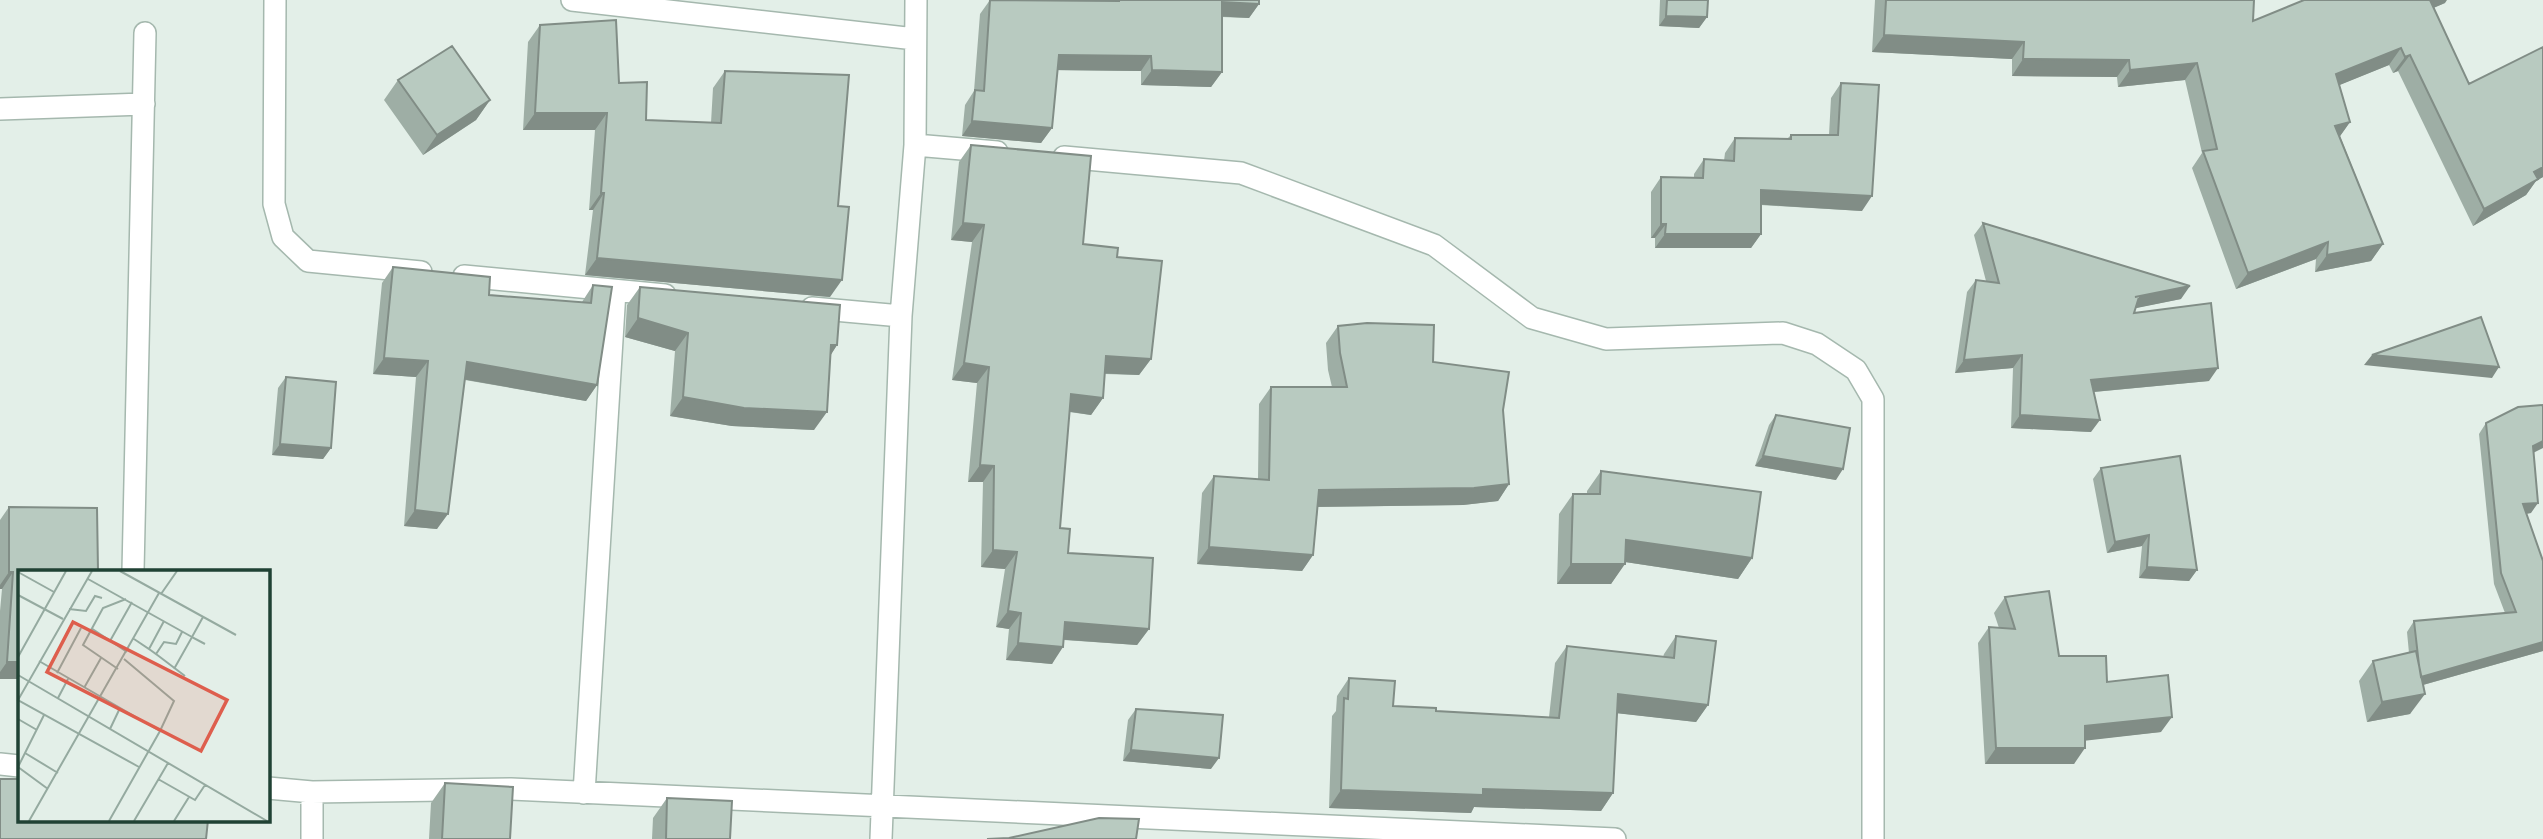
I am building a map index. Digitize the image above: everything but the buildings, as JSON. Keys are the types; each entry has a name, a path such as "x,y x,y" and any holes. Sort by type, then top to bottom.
{"street":[{"path":"275,0 274,204 283,237 308,261 683,297"},
{"path":"572,0 915,40"},
{"path":"880,839 901,316 915,145 916,0"},
{"path":"133,570 145,33"},
{"path":"0,109 144,104"},
{"path":"915,145 1241,173 1434,245 1532,318 1606,339 1783,333 1817,344 1856,370 1873,399 1873,839"},
{"path":"584,793 615,291"},
{"path":"792,306 901,316"},
{"path":"0,764 18,766"},
{"path":"270,788 312,792 511,789 883,807 1201,831 1615,839"},
{"path":"312,792 312,839"}]}
